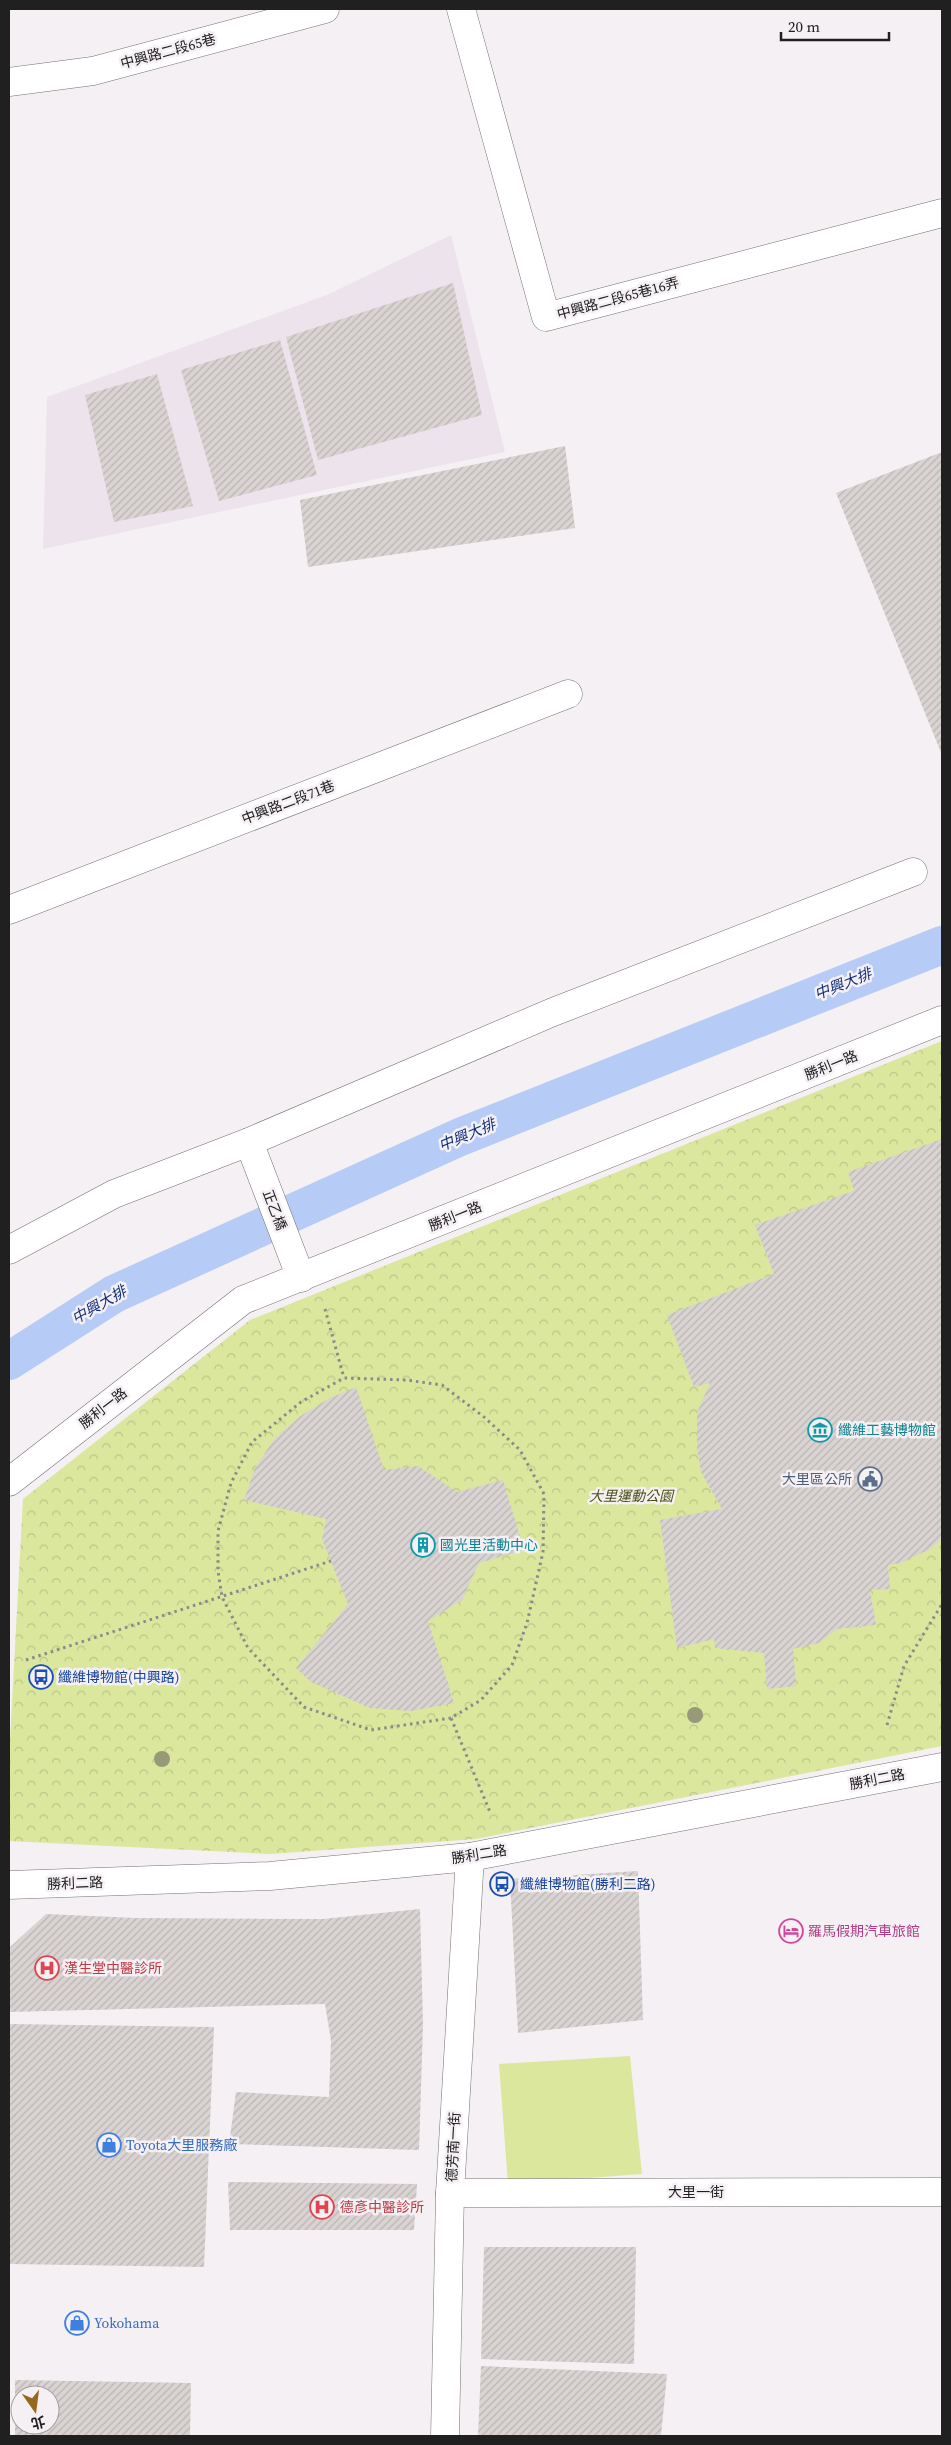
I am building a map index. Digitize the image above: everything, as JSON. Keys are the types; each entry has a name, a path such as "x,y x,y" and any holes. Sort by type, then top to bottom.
{"street":[{"name":"中興路二段65巷","path":"9,82 93,71 325,9"},
{"name":"中興路二段65巷16弄","path":"461,9 546,317 942,213"},
{"name":"中興路二段71巷","path":"9,910 568,694"},
{"path":"9,1250 114,1194 249,1142 553,1012 913,872"},
{"name":"勝利一路","path":"9,1482 243,1300 942,1020"},
{"name":"正乙橋","path":"249,1142 301,1278"},
{"name":"勝利二路","path":"9,1885 270,1876 470,1857 942,1767"},
{"name":"德芳南一街","path":"445,2436 450,2193 470,1857"},
{"name":"大里一街","path":"450,2193 942,2192"}],"path":[{"path":"324,1309 344,1378"},
{"path":"344,1378 406,1380 442,1385 484,1417 520,1450 544,1494 543,1552 527,1623 512,1665 481,1700 450,1718 371,1730 304,1707 248,1648 222,1597 218,1571 218,1531 231,1483 252,1442 300,1402 344,1378"},
{"path":"26,1660 331,1561"},
{"path":"887,1725 904,1666 942,1604"},
{"path":"450,1718 490,1812"}],"shaded area":[{"path":"451,235 505,452 43,549 47,397 329,294"}],"green space":[{"name":"大里運動公園","path":"942,1041 942,1746 476,1839 271,1854 9,1841 9,1758 23,1499 250,1320"},
{"path":"630,2056 642,2174 508,2184 499,2064"}],"building":[{"path":"453,283 482,415 318,460 286,337"},
{"path":"280,340 317,475 219,501 181,370"},
{"path":"157,374 193,506 114,522 85,395"},
{"path":"565,446 575,528 308,567 300,500"},
{"path":"942,452 942,755 836,493"},
{"name":"纖維工藝博物館","path":"942,1139 942,1538 930,1549 901,1563 888,1565 890,1589 870,1590 876,1625 837,1629 819,1643 793,1649 796,1686 767,1689 764,1653 715,1648 714,1639 677,1648 660,1520 722,1509 701,1472 697,1447 697,1413 710,1383 694,1387 667,1315 774,1274 755,1225 854,1191 848,1172"},
{"name":"國光里活動中心","path":"356,1387 384,1470 418,1466 457,1492 503,1480 524,1550 479,1563 462,1600 428,1621 454,1703 411,1711 370,1708 311,1682 296,1668 348,1604 322,1539 326,1519 244,1500 255,1468 275,1438 302,1415 328,1399"},
{"path":"638,1871 643,2020 518,2033 510,1879"},
{"path":"420,1909 423,2025 419,2150 229,2144 236,2092 329,2097 331,2041 325,2004 9,2012 9,1948 46,1914 136,1918 323,1919"},
{"name":"Toyota大里服務廠","path":"9,2024 214,2027 204,2267 9,2264"},
{"name":"德彥中醫診所","path":"228,2182 417,2184 414,2230 230,2230"},
{"path":"484,2247 636,2247 634,2364 481,2359"},
{"path":"481,2366 667,2374 661,2436 478,2436"},
{"path":"15,2380 191,2383 190,2436 15,2436 60,2435 60,2385 15,2385"}],"waterway":[{"name":"中興大排","path":"9,1361 114,1294 460,1137 942,945"}],"place":[{"name":"纖維工藝博物館","path":"820,1430"},
{"name":"大里區公所","path":"870,1479"},
{"name":"國光里活動中心","path":"423,1545"},
{"name":"纖維博物館(中興路)","path":"41,1677"},
{"name":"纖維博物館(勝利二路)","path":"502,1884"},
{"name":"羅馬假期汽車旅館","path":"791,1931"},
{"name":"漢生堂中醫診所","path":"47,1968"},
{"name":"Toyota大里服務廠","path":"109,2145"},
{"name":"德彥中醫診所","path":"322,2207"},
{"name":"Yokohama","path":"77,2323"}]}
